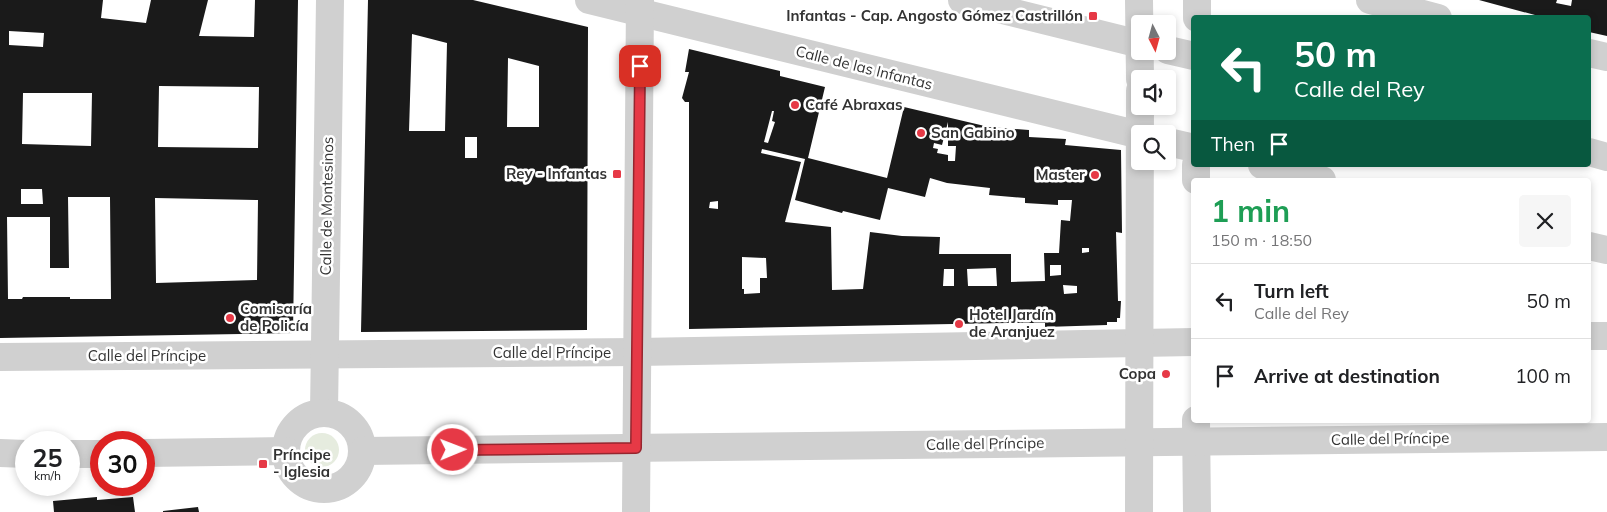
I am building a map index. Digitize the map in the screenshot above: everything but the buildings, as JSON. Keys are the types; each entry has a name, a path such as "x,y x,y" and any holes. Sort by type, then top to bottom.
{"street":[{"name":"Calle de Montesinos","path":"324,412 330,0"},
{"name":"Calle de las Infantas","path":"589,0 640,6 1131,133"},
{"path":"962,0 1131,42"},
{"path":"1139,0 1139,15"},
{"path":"1197,0 1197,15"},
{"path":"1370,0 1427,15"},
{"path":"1453,0 1453,15"},
{"path":"636,512 640,6"},
{"path":"1176,52 1191,55"},
{"path":"1591,53 1607,57"},
{"path":"1176,144 1191,147"},
{"path":"1591,153 1607,157"},
{"path":"1270,167 1314,178"},
{"path":"1139,170 1139,512"},
{"path":"1591,246 1607,250"},
{"path":"1591,336 1607,336"},
{"name":"Calle del Príncipe","path":"0,357 638,352 1191,342"},
{"path":"324,412 336,414 355,428 361,439 362,451 360,464 354,475 344,483 332,488 320,500 309,486 299,480 292,472 286,451 288,439 293,428 312,414 324,412"},
{"name":"Calle del Príncipe","path":"362,451 1139,442 1196,431 1607,437"},
{"path":"1196,431 1197,512"},
{"path":"155,453 286,451"},
{"path":"0,454 15,454"}],"shaded area":[{"path":"322,433 334,438 339,450 334,462 322,467 310,462 305,450 310,438"}],"place":[{"name":"Infantas - Cap. Angosto Gómez Castrillón","path":"1093,16"},
{"name":"Café Abraxas","path":"795,105"},
{"name":"San Gabino","path":"921,133"},
{"name":"Rey - Infantas","path":"617,174"},
{"name":"Master","path":"1095,175"},
{"name":"Comisaría de Policía","path":"230,318"},
{"name":"Hotel Jardín de Aranjuez","path":"959,324"},
{"name":"Copa","path":"1166,374"},
{"name":"Príncipe - Iglesia","path":"263,464"}],"route":[{"path":"453,450 636,448 640,66"}]}
